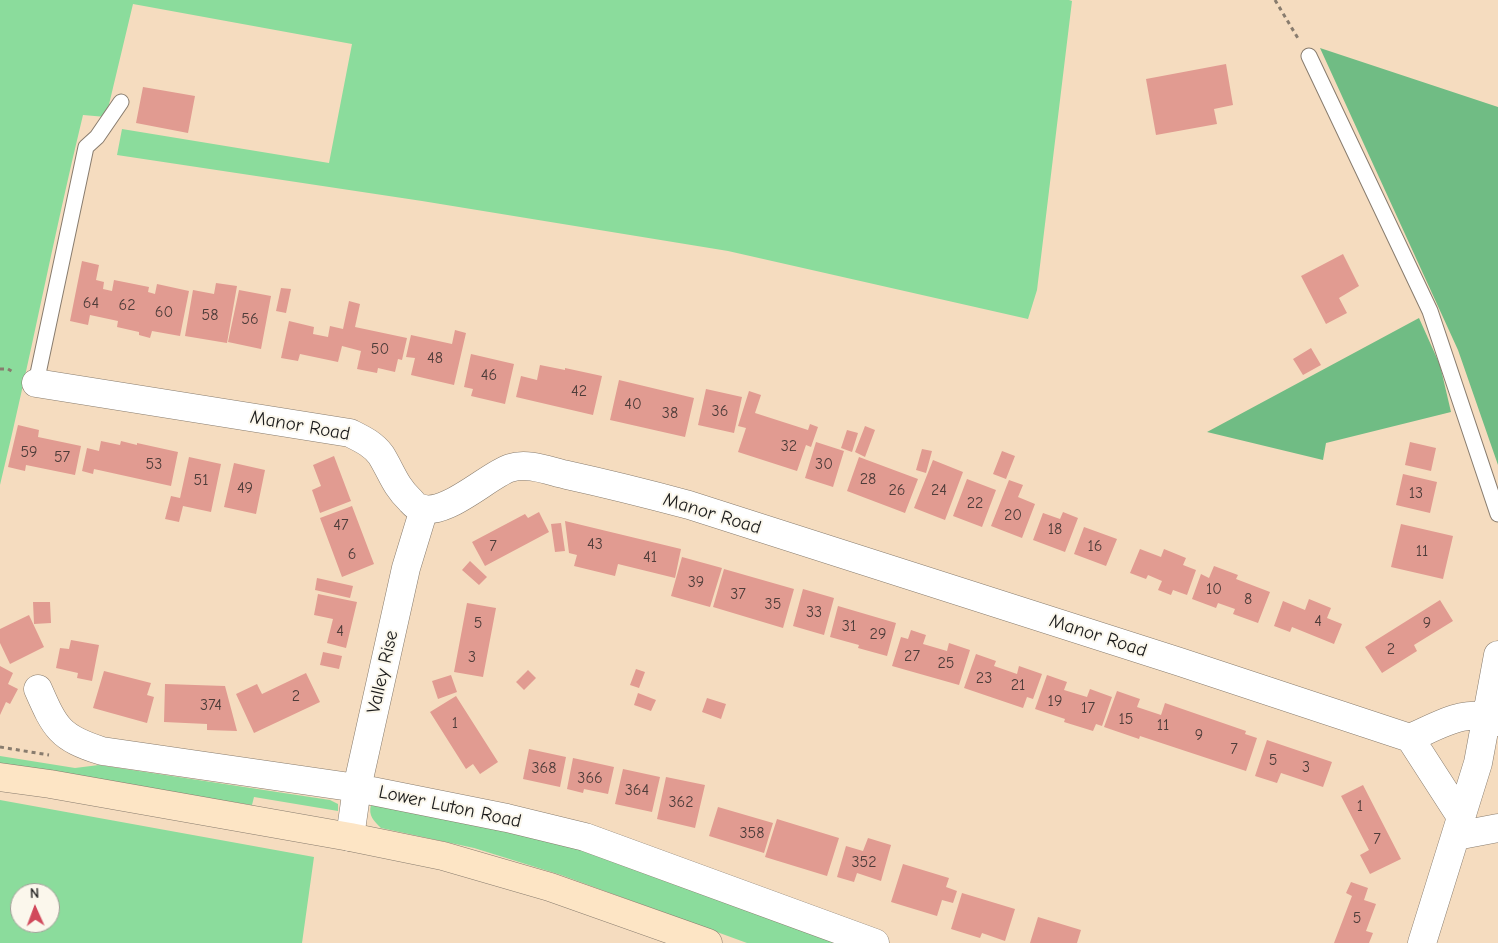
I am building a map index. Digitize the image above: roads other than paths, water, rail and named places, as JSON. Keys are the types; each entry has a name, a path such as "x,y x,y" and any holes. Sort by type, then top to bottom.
{"main road":[{"path":"0,777 350,837 443,856 550,887 708,943"}],"street":[{"name":"Manor Road","path":"36,383 350,433 369,442 381,455 394,481 403,493 418,507 424,509 447,504 510,468 529,466 606,483 689,505 1410,738"},
{"name":"Valley Rise","path":"350,837 357,788 406,568 424,509"},
{"path":"1422,943 1492,718 1498,655"},
{"name":"Lower Luton Road","path":"38,689 52,720 67,736 78,744 102,752 357,788 507,818 585,837 875,943"},
{"path":"1459,826 1410,738 1464,715 1492,718"},
{"path":"1459,826 1498,828"}],"lane":[{"path":"1308,56 1430,310 1498,514"},
{"path":"36,383 86,147 97,137 121,102"}]}
